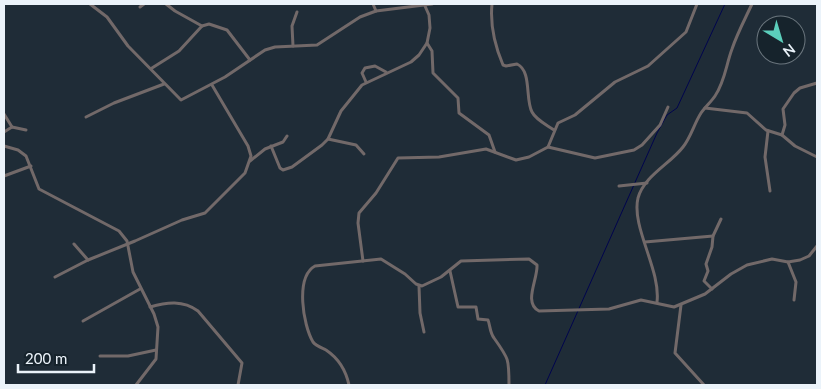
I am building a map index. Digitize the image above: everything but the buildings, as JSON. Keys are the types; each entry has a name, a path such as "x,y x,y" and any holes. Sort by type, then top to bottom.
{"street":[{"path":"90,4 107,17 128,46 152,68 164,84 181,100 212,85 270,48 320,44 354,20 376,11 432,4"},
{"path":"140,7 144,4"},
{"path":"166,4 202,26 218,26 227,30 250,60"},
{"path":"373,4 376,11"},
{"path":"492,4 495,43 503,65 517,64 521,66 525,76 532,113 554,130"},
{"path":"362,262 358,222 359,213 376,193 396,160 402,157 440,157 481,149 516,160 535,154 548,146 558,123 575,115 610,85 648,66 686,32 698,4"},
{"path":"657,302 658,284 637,207 640,194 662,165 684,146 704,108 716,96 724,80 731,52 752,4"},
{"path":"272,146 280,168 285,170 313,153 328,139 341,111 360,86 386,72 411,62 419,55 427,43 430,23 424,6"},
{"path":"293,46 292,26 297,12"},
{"path":"152,68 184,47 202,26"},
{"path":"427,43 432,52 433,73 458,98 459,113 489,135 495,152"},
{"path":"366,82 362,73 365,68 375,66 386,72"},
{"path":"782,136 785,125 783,112 794,93 803,87 817,83"},
{"path":"86,117 114,103 164,84"},
{"path":"212,85 248,146 250,162"},
{"path":"548,146 595,158 634,150 642,145 660,126 668,107"},
{"path":"704,108 746,113 768,131 782,136 794,146 817,157"},
{"path":"4,114 12,127"},
{"path":"4,132 12,127 26,130"},
{"path":"768,131 765,157 770,191"},
{"path":"55,277 88,260 182,220 205,213 245,173 250,162 272,146 283,142 287,136"},
{"path":"328,139 356,146 364,154"},
{"path":"4,146 24,154 31,166 39,189 119,231 126,237 133,272 158,326 154,362 136,385"},
{"path":"4,176 31,166"},
{"path":"619,186 647,183"},
{"path":"712,289 704,281 708,271 706,264 712,247 713,236 721,219"},
{"path":"645,242 713,236"},
{"path":"74,244 88,260"},
{"path":"419,286 435,281 461,261 492,262 514,258 533,261 538,268 531,301 534,308 539,311 602,309 634,301 657,302 671,307 681,305 712,289 746,265 772,259 788,262 806,258 817,246"},
{"path":"349,385 340,364 331,354 313,342 304,316 302,297 308,272 312,267 384,260 419,286"},
{"path":"788,262 796,282 794,300"},
{"path":"450,270 458,307 475,306 478,319 488,320 493,337 502,347 508,362 509,385"},
{"path":"419,286 420,313 424,332"},
{"path":"83,321 140,289"},
{"path":"150,307 180,303 191,306 198,311 242,362 238,385"},
{"path":"681,305 675,353 704,385"},
{"path":"100,356 128,356 156,350"}],"waterway":[{"path":"545,385 657,133 667,115 677,108 725,4"}]}
